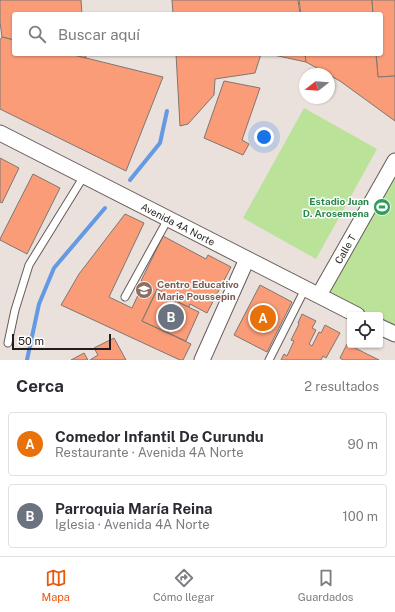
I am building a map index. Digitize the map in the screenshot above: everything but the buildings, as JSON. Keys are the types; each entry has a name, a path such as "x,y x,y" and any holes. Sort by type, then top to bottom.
{"street":[{"name":"Avenida 4A Norte","path":"0,133 351,312"},
{"name":"Calle T","path":"319,296 395,161"},
{"path":"202,360 247,259"},
{"path":"383,328 395,334"}],"lane":[{"path":"8,343 15,310 29,265 84,176"},
{"path":"125,298 168,219"},
{"path":"269,360 305,288"}],"green space":[{"path":"304,108 377,149 316,259 243,218"},
{"name":"Estadio Juan D. Arosemena","path":"395,161 395,334 383,328 383,312 351,312 319,295"}],"waterway":[{"path":"130,180 160,143 167,111"},
{"path":"27,360 39,304 54,268 105,208"}],"place":[{"name":"Estadio Juan D. Arosemena","path":"382,207"},
{"name":"Centro Educativo Marie Poussepin","path":"144,290"},
{"name":"Parroquia María Reina","path":"171,317"},
{"name":"Comedor Infantil De Curundu","path":"263,318"}]}
